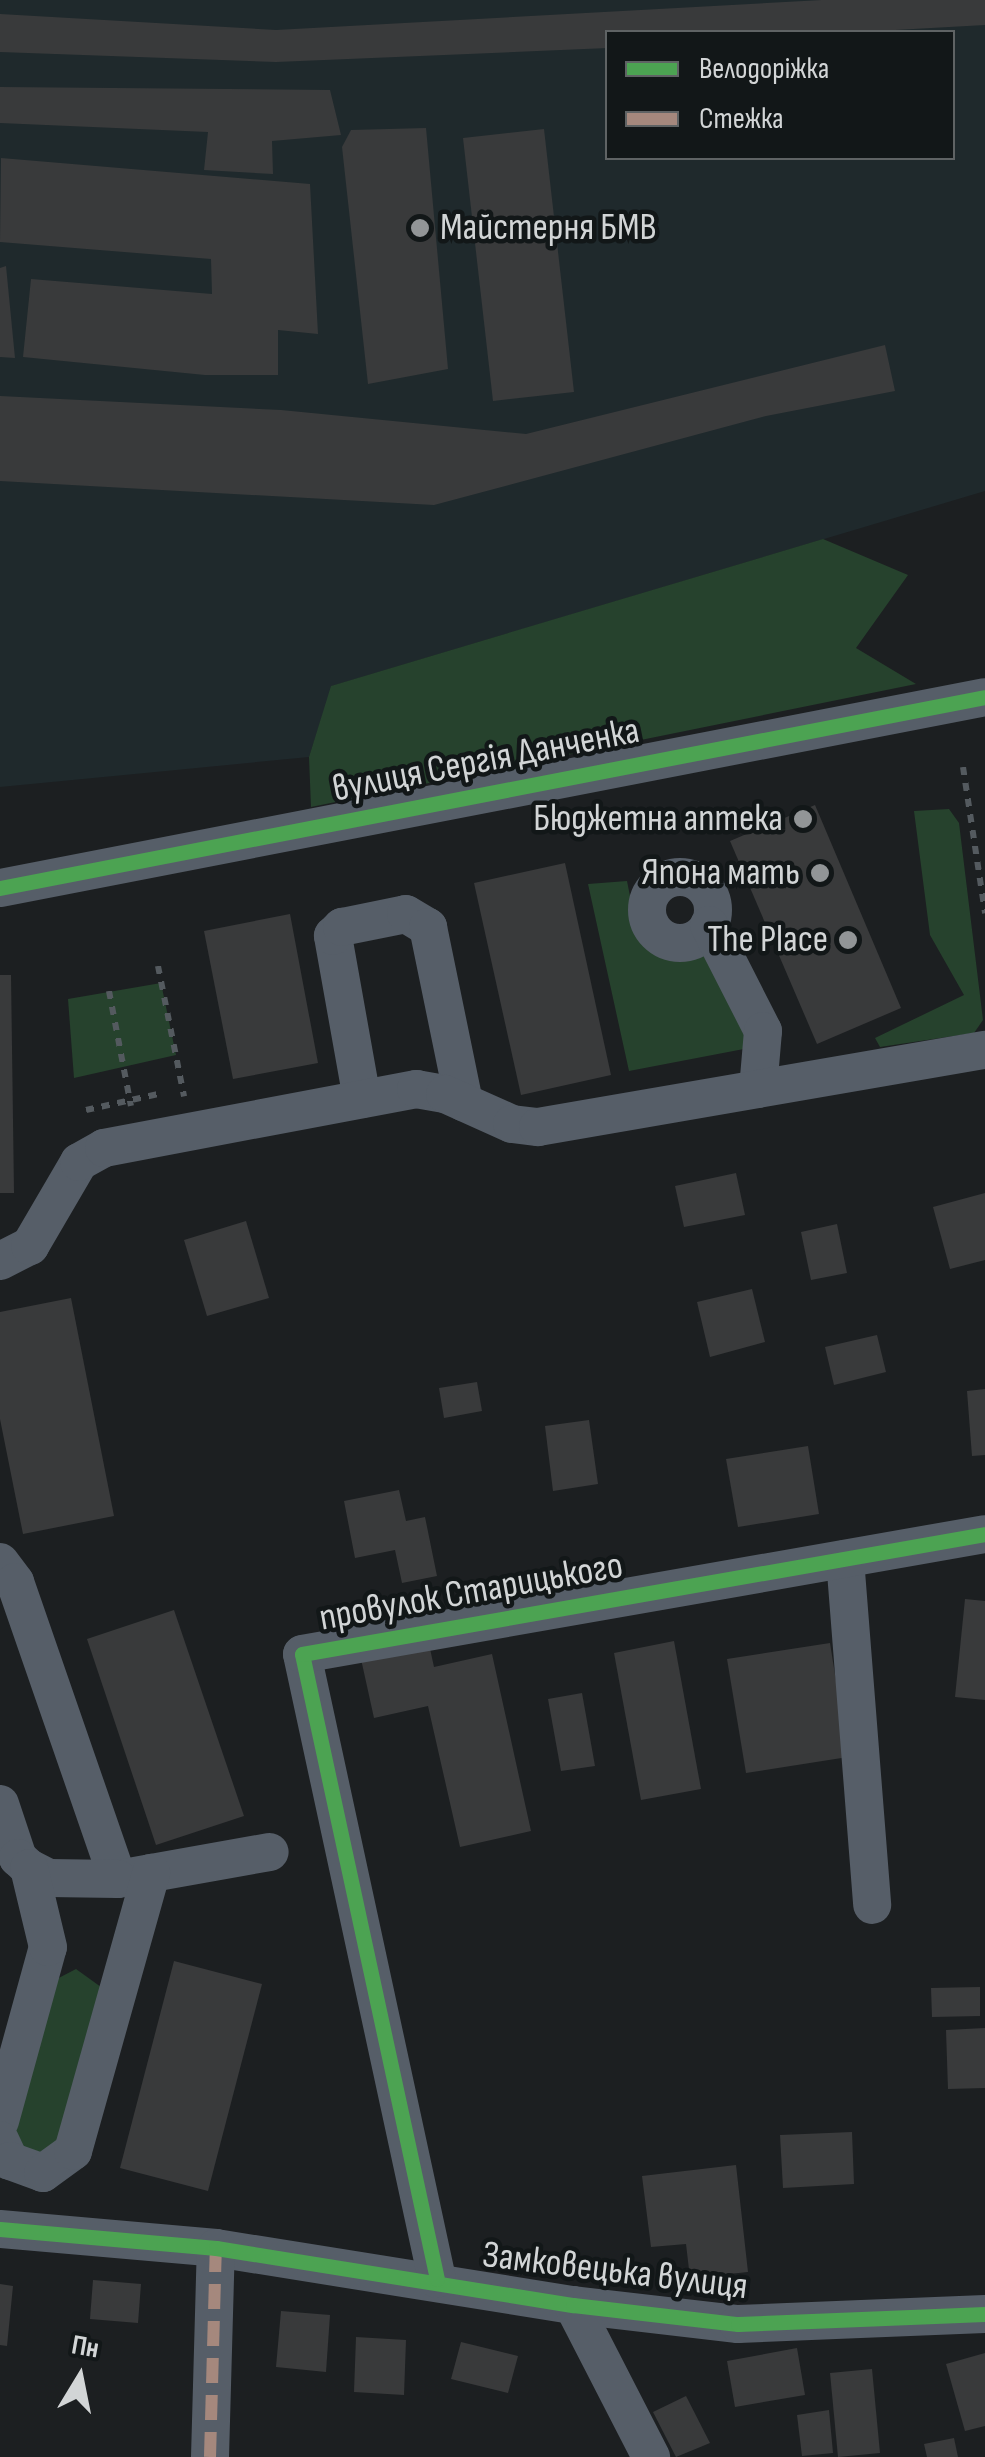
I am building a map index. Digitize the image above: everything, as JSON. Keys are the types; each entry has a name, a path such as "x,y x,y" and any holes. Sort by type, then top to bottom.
{"street":[{"name":"вулиця Сергія Данченка","path":"0,888 985,697"},
{"path":"362,1099 333,936 342,928 406,914 428,927 464,1102"},
{"path":"709,925 763,1032 758,1088"},
{"path":"0,1261 30,1246 45,1228 79,1162 138,1142 416,1089 464,1102 512,1124 538,1126 985,1050"},
{"name":"провулок Старицького","path":"437,2279 302,1654 985,1534"},
{"path":"845,1558 872,1905"},
{"path":"0,1562 15,1582 134,1876 73,2151 43,2173 10,2161 0,2140"},
{"path":"0,1804 18,1858 50,1878 134,1876 270,1852"},
{"path":"0,2121 48,1947 29,1868"},
{"name":"Замковецька вулиця","path":"0,2229 216,2248 437,2279 574,2305 738,2324 985,2314"},
{"path":"210,2457 216,2248"},
{"path":"574,2305 651,2457"}],"path":[{"path":"964,766 985,913"},
{"path":"158,966 192,1132"},
{"path":"109,991 138,1142"},
{"path":"86,1110 158,1094"}],"shaded area":[{"path":"0,0 985,0 985,491 332,686 309,757 0,787"}],"green space":[{"path":"823,539 908,575 856,648 916,684 311,807 309,757 331,686"},
{"path":"949,809 959,823 983,1020 974,1033 880,1047 875,1038 964,995 930,935 914,811"},
{"path":"627,881 635,921 647,940 663,950 704,954 715,964 749,1048 629,1071 588,884"},
{"path":"161,983 176,1055 74,1078 68,999"},
{"path":"76,1969 101,1987 64,2136 46,2155 21,2149 14,2125 51,1982"}],"building":[{"path":"822,0 985,0 985,25 895,30 605,30 605,48 276,62 0,52 0,14 276,30"},
{"path":"0,87 330,90 341,135 272,141 273,174 204,170 208,132 0,123"},
{"path":"426,128 448,369 368,384 342,147 351,130"},
{"path":"544,129 574,392 493,401 463,138"},
{"path":"1,158 310,184 318,334 278,330 278,375 205,375 23,357 31,279 212,294 211,259 0,242"},
{"path":"6,266 15,358 0,357 0,268"},
{"path":"885,345 895,391 766,416 434,505 0,481 0,396 281,410 526,434"},
{"path":"815,805 901,1008 817,1044 730,841"},
{"path":"565,863 611,1075 521,1095 474,883"},
{"path":"290,914 318,1063 233,1079 204,931"},
{"path":"0,975 11,975 14,1193 0,1193"},
{"path":"736,1173 745,1215 684,1227 675,1186"},
{"path":"985,1193 985,1260 950,1269 933,1207"},
{"path":"246,1221 269,1298 207,1316 184,1240"},
{"path":"837,1224 847,1273 811,1280 801,1232"},
{"path":"752,1289 765,1342 710,1357 697,1302"},
{"path":"71,1298 114,1516 23,1534 0,1419 0,1312"},
{"path":"877,1335 886,1372 834,1385 825,1347"},
{"path":"477,1382 482,1411 444,1418 439,1388"},
{"path":"985,1389 985,1455 972,1456 967,1391"},
{"path":"589,1420 598,1484 553,1491 545,1426"},
{"path":"808,1446 819,1514 738,1527 726,1459"},
{"path":"399,1490 406,1521 425,1517 437,1576 402,1583 395,1550 355,1558 344,1501"},
{"path":"965,1599 985,1601 985,1700 955,1697"},
{"path":"174,1610 244,1816 156,1845 87,1639"},
{"path":"674,1641 701,1789 641,1800 614,1653"},
{"path":"830,1643 848,1757 746,1773 727,1659"},
{"path":"429,1644 434,1667 492,1654 531,1831 460,1847 428,1706 374,1718 361,1659"},
{"path":"582,1693 595,1766 561,1771 548,1699"},
{"path":"174,1961 262,1984 208,2191 120,2168"},
{"path":"980,1987 980,2016 932,2017 931,1988"},
{"path":"985,2028 985,2088 948,2089 946,2030"},
{"path":"852,2132 854,2184 783,2188 780,2135"},
{"path":"736,2165 748,2272 690,2278 686,2244 651,2247 642,2176"},
{"path":"93,2280 141,2284 138,2323 90,2319"},
{"path":"0,2284 13,2286 7,2346 0,2345"},
{"path":"281,2311 330,2315 326,2372 276,2367"},
{"path":"356,2337 406,2340 404,2395 354,2392"},
{"path":"461,2342 518,2356 508,2393 451,2379"},
{"path":"797,2348 805,2395 735,2407 727,2361"},
{"path":"985,2353 985,2426 965,2431 946,2364"},
{"path":"872,2369 880,2453 838,2457 830,2373"},
{"path":"686,2396 710,2443 676,2457 653,2412"},
{"path":"829,2410 833,2453 802,2456 797,2415"},
{"path":"954,2438 958,2457 927,2457 924,2444"}],"marked path":[{"path":"210,2457 216,2248"}],"cycle path":[{"path":"0,888 985,697"},
{"path":"437,2279 302,1654 985,1534"},
{"path":"0,2229 216,2248 573,2305 738,2324 985,2314"}],"place":[{"name":"Майстерня БМВ","path":"420,228"},
{"name":"Бюджетна аптека","path":"803,819"},
{"name":"Япона мать","path":"820,873"},
{"name":"The Place","path":"848,940"}]}
